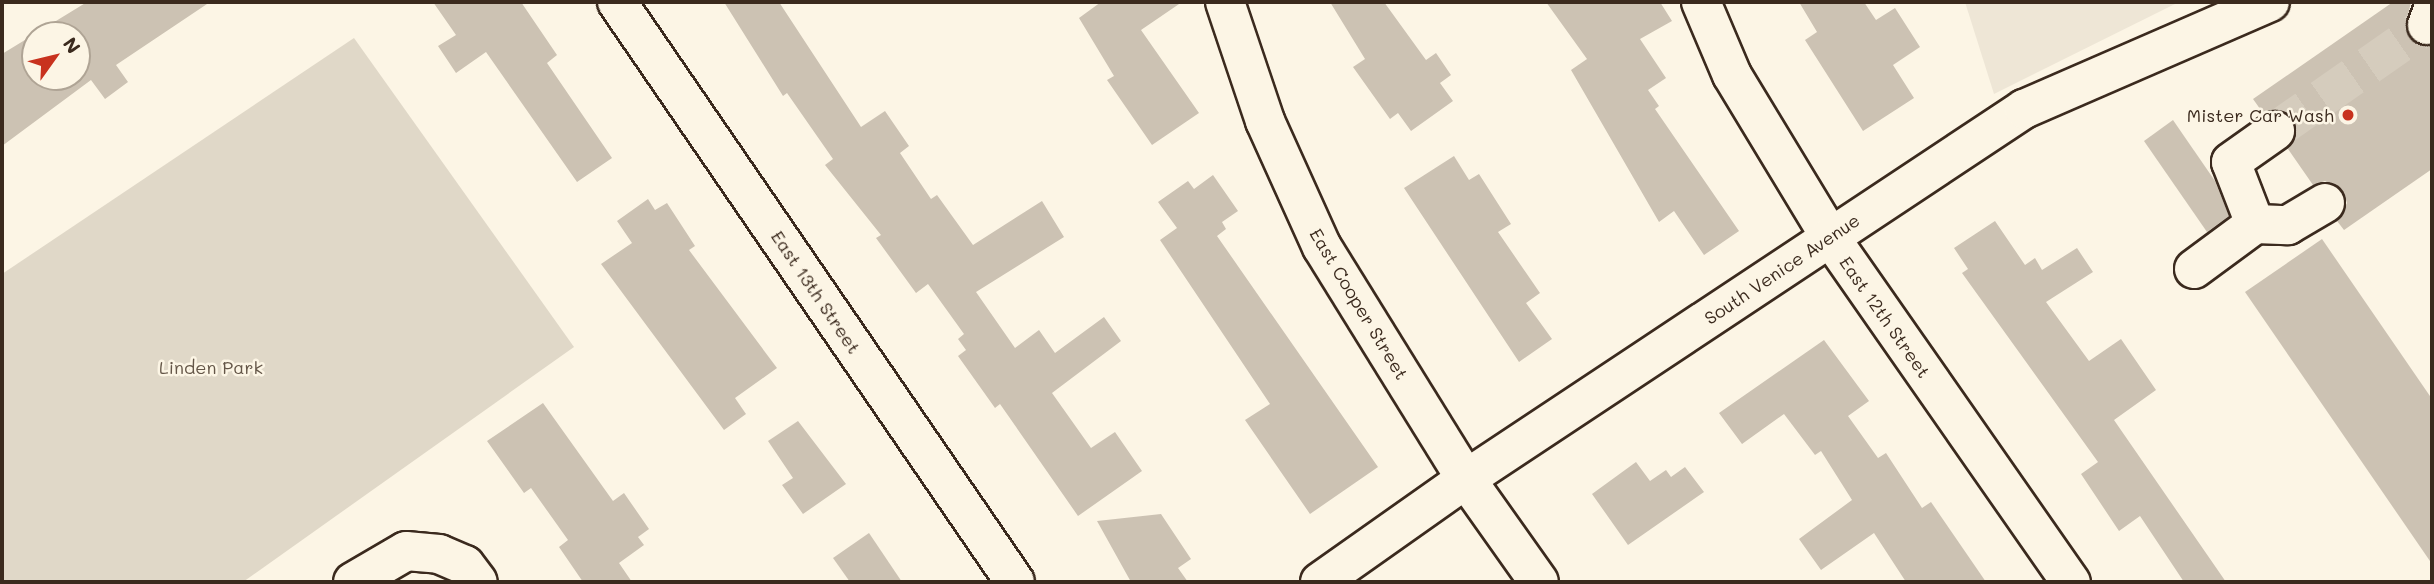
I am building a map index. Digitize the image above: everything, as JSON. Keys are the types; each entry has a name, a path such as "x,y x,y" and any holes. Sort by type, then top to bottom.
{"street":[{"name":"East 13th Street","path":"617,2 1015,582"},
{"name":"East Cooper Street","path":"1225,2 1265,121 1322,247 1466,479 1539,582"},
{"name":"East 12th Street","path":"1701,2 1732,75 1830,237 2071,582"},
{"name":"South Venice Avenue","path":"1320,582 1466,479 2024,109 2270,2"},
{"path":"2255,224 2231,162 2275,131"},
{"path":"2194,270 2255,224 2288,225 2325,203"},
{"path":"353,582 406,551 439,554 465,565 478,582"}],"shaded area":[{"path":"1965,2 2179,2 1994,94"}],"green space":[{"name":"Linden Park","path":"354,38 574,347 243,582 2,582 2,274"}],"building":[{"path":"87,2 210,2 116,65 128,82 105,99 91,80 91,21 56,21"},
{"path":"433,2 521,2 557,55 547,63 612,158 577,182 486,52 456,73 438,46 456,35"},
{"path":"724,2 779,2 861,127 885,111 909,146 900,153 931,199 937,195 973,245 1042,201 1064,237 976,292 1015,348 1039,330 1055,353 1104,317 1121,341 1052,393 1091,448 1115,432 1142,471 1078,516 1000,404 995,408 958,356 966,350 958,339 964,334 928,284 916,293 876,238 881,235 825,165 833,159 787,93 783,96"},
{"path":"1101,2 1182,2 1141,30 1199,113 1152,145 1107,80 1114,76 1079,18"},
{"path":"1330,2 1384,2 1426,60 1436,53 1451,75 1440,83 1453,101 1411,131 1398,113 1390,119 1353,67 1365,59"},
{"path":"1546,2 1660,2 1672,21 1640,39 1666,78 1648,90 1659,106 1655,109 1739,231 1704,255 1674,211 1659,222 1571,70 1587,59"},
{"path":"1799,2 1864,2 1876,20 1895,8 1920,47 1893,65 1914,98 1863,131 1805,40 1817,32"},
{"name":"Mister Car Wash","path":"2393,2 2411,2 2405,28 2410,38 2432,46 2432,169 2344,230 2337,221 2347,203 2343,191 2325,181 2313,185 2288,149 2295,140 2293,119 2284,111 2263,113 2253,99"},
{"path":"21,42 21,91 76,91 2,146 2,54"},
{"path":"2173,120 2215,181 2229,216 2207,232 2144,141"},
{"path":"1454,156 1469,180 1479,174 1511,224 1498,232 1540,293 1526,303 1552,339 1519,362 1404,188"},
{"path":"1213,175 1238,211 1222,222 1226,229 1217,236 1378,467 1310,514 1245,420 1270,404 1160,240 1177,228 1158,202 1188,181 1194,189"},
{"path":"648,199 655,210 667,203 695,246 689,250 777,368 735,398 746,414 724,430 601,264 632,243 617,221"},
{"path":"1995,221 2025,265 2035,258 2042,270 2077,248 2093,272 2046,302 2089,361 2121,339 2156,390 2114,420 2226,582 2184,582 2140,516 2119,531 2081,474 2098,462 1962,273 1968,269 1954,248"},
{"path":"2322,239 2432,399 2432,564 2245,292"},
{"path":"1824,340 1869,401 1848,416 1878,458 1886,453 1922,508 1931,502 1986,582 1906,582 1874,533 1821,570 1799,539 1852,500 1821,451 1815,455 1784,414 1742,444 1719,413"},
{"path":"543,403 613,501 624,493 649,529 638,537 644,545 619,563 632,582 583,582 559,547 568,540 531,488 524,493 487,441"},
{"path":"798,421 846,484 803,514 782,485 793,478 768,441"},
{"path":"1636,462 1650,481 1666,470 1671,477 1685,467 1704,492 1628,545 1592,494"},
{"path":"1161,514 1191,559 1178,568 1188,582 1131,582 1097,521"},
{"path":"869,533 902,582 850,582 833,558"}],"tunnel":[{"path":"2275,131 2427,25"}],"place":[{"name":"Mister Car Wash","path":"2348,115"}]}
